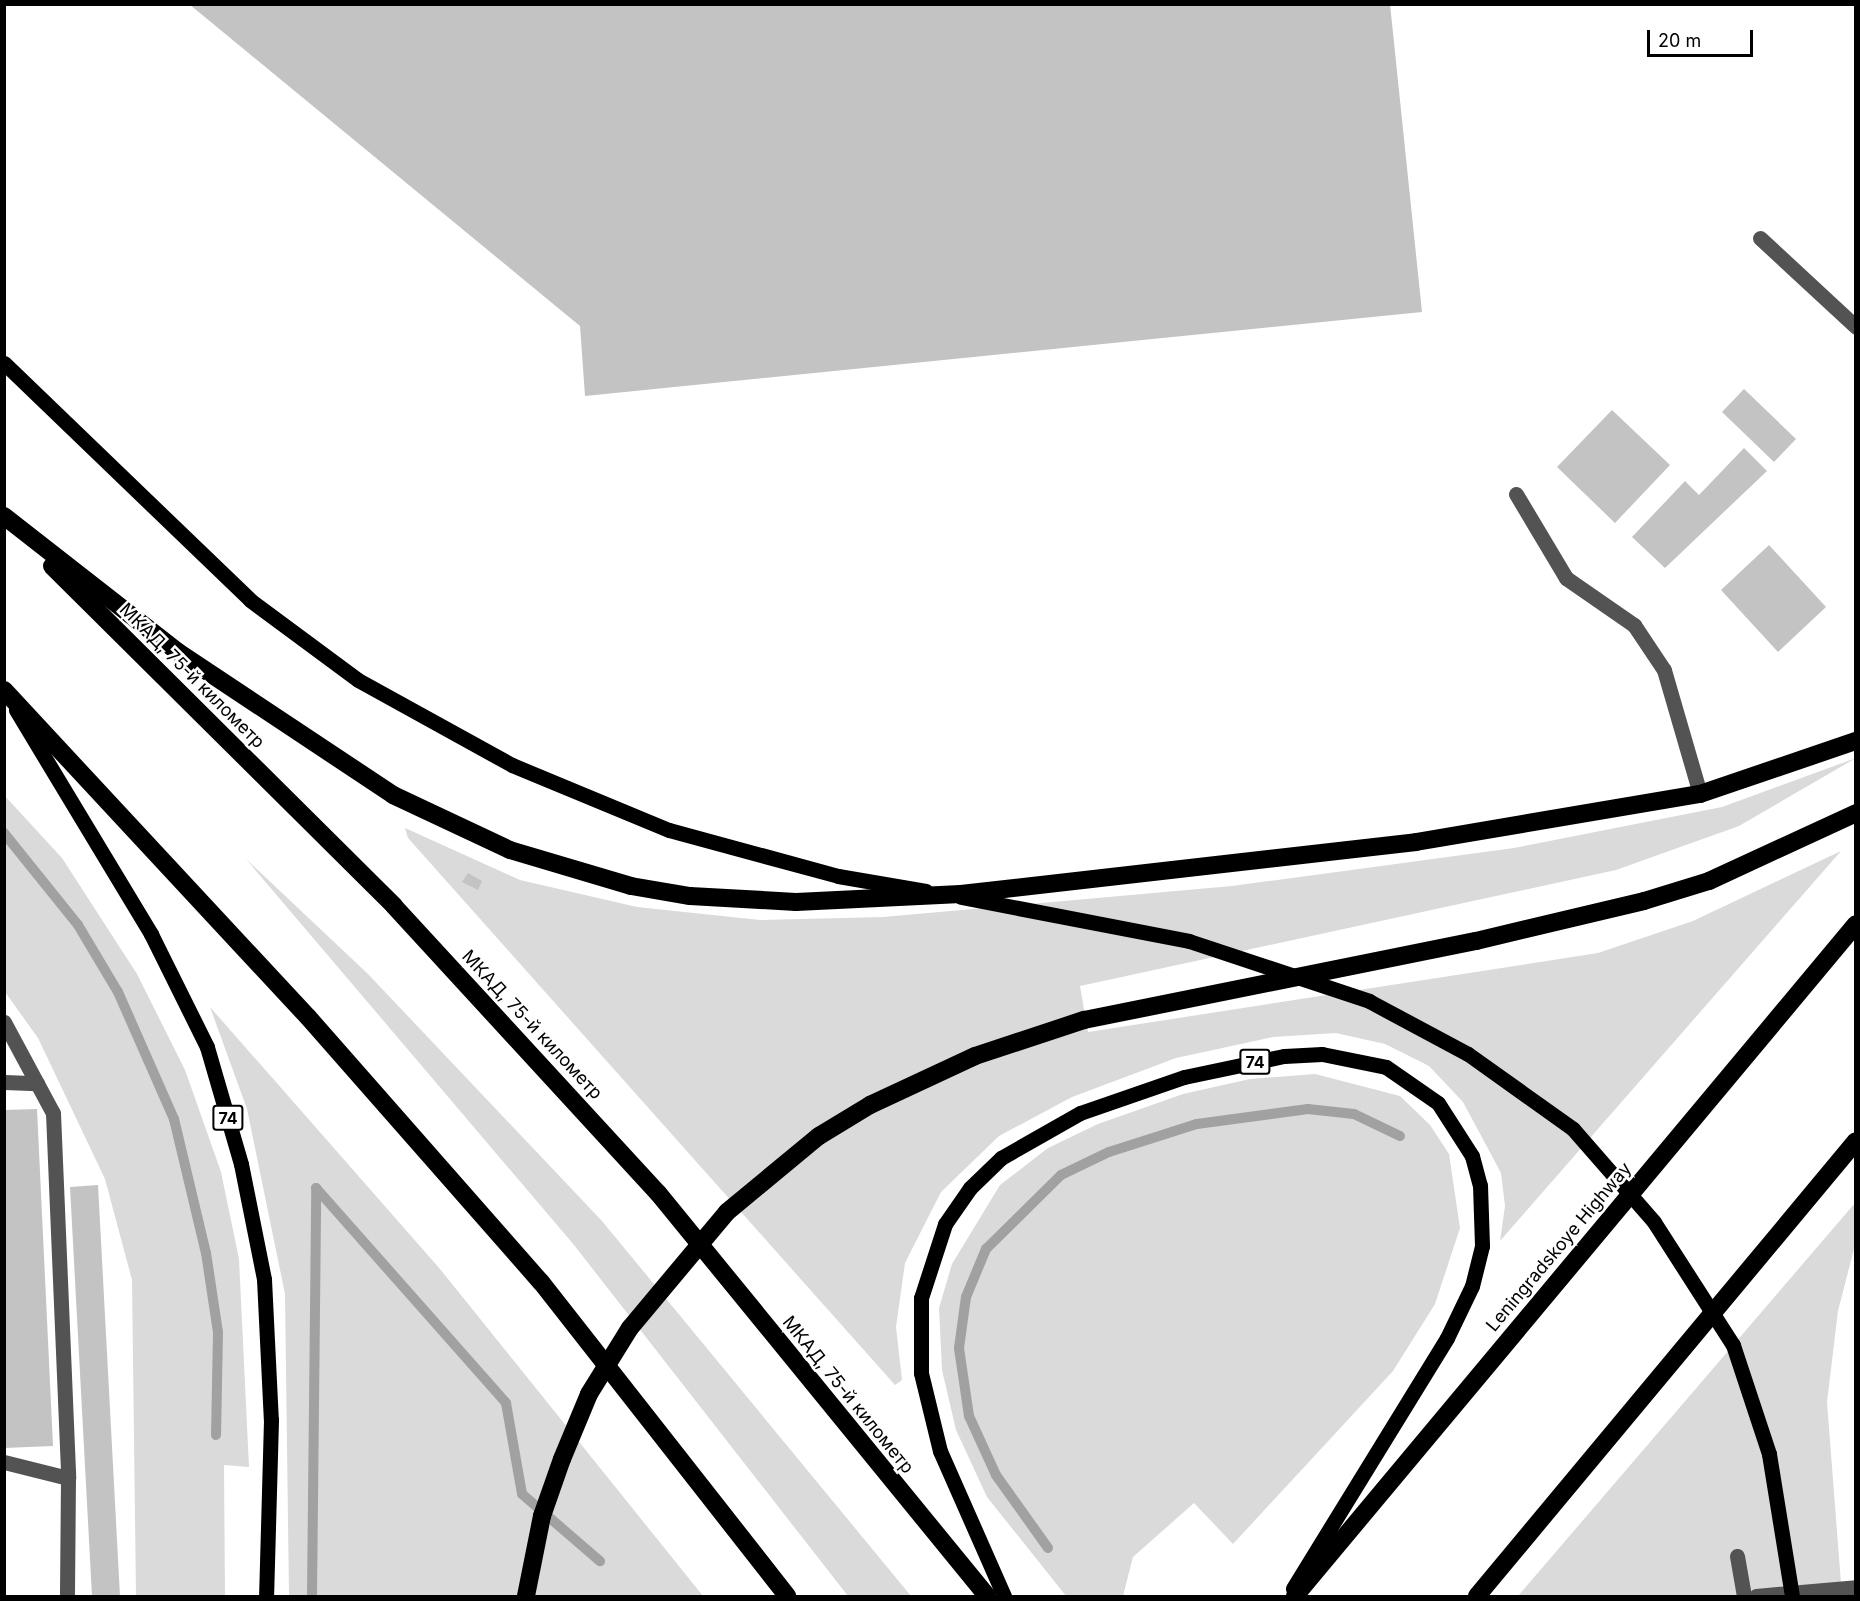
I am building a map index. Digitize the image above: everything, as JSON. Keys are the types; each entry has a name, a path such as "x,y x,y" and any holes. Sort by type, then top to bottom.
{"highway":[{"path":"4,517 178,652 393,795 510,850 654,890 796,902 961,894 1416,843 1700,794 1856,741"},
{"name":"МКАД, 75-й километр","path":"4,517 394,906 658,1193 987,1596"},
{"path":"4,691 308,1017 541,1282 787,1596"},
{"path":"526,1596 542,1516 589,1394 637,1319 727,1212 794,1155 870,1105 975,1056 1084,1020 1476,941 1644,901 1709,881 1856,813"},
{"name":"Leningradskoye Highway","path":"1295,1596 1856,924"},
{"path":"1477,1596 1856,1141"}],"main road":[{"path":"4,363 250,600 358,680 512,765 669,830 838,876 1098,921 1234,955 1369,1001 1520,1088 1573,1129 1617,1176 1653,1222 1733,1345 1769,1454 1792,1596"},
{"name":"74","path":"4,691 151,934 207,1047 242,1164 264,1279 271,1420 266,1596"},
{"name":"74","path":"1004,1596 940,1451 921,1373 921,1298 945,1224 970,1188 1001,1158 1080,1113 1184,1077 1284,1056 1322,1054 1386,1067 1438,1103 1472,1156 1480,1185 1482,1246 1472,1286 1447,1338 1288,1596"}],"lane":[{"path":"1760,238 1856,327"},
{"path":"1516,494 1566,578 1634,625 1664,670 1700,794"},
{"path":"4,1022 53,1113 68,1478 67,1596"},
{"path":"4,1082 37,1083"},
{"path":"4,1462 68,1478"},
{"path":"1737,1556 1744,1596"},
{"path":"1756,1596 1856,1587"}],"shaded area":[{"path":"1856,758 1739,826 1616,870 1080,986 1088,1032 1598,953 1693,921 1841,851 1500,1241 1505,1206 1501,1173 1463,1102 1429,1066 1385,1044 1336,1033 1273,1037 1176,1058 1072,1097 999,1136 941,1192 905,1263 896,1327 902,1380 895,1385 408,838 405,828 520,880 637,907 760,920 883,917 1232,886 1514,848 1722,807"},
{"path":"4,795 62,858 137,974 185,1070 221,1172 239,1259 249,1467 224,1465 225,1596 136,1596 132,1280 105,1179 38,1038 5,992"},
{"path":"246,859 368,974 602,1221 911,1596 848,1596 574,1245"},
{"path":"210,1007 440,1269 703,1596 289,1596 285,1294 247,1109"},
{"path":"1315,1074 1400,1096 1430,1125 1449,1154 1460,1228 1435,1304 1393,1371 1233,1544 1194,1503 1133,1557 1123,1596 1066,1596 987,1497 956,1430 942,1370 939,1308 952,1264 1000,1185 1048,1148 1098,1124 1183,1094 1250,1079"},
{"path":"1855,1203 1855,1245 1838,1311 1827,1402 1842,1596 1518,1596"}],"building":[{"path":"189,4 1390,4 1422,312 585,396 580,326"},
{"path":"1744,389 1796,439 1774,462 1722,412"},
{"path":"1612,410 1670,465 1615,523 1557,467"},
{"path":"1744,448 1767,471 1665,568 1632,537 1685,481 1699,495"},
{"path":"1769,545 1826,607 1778,652 1721,590"},
{"path":"468,873 482,881 478,890 462,882"},
{"path":"37,1109 53,1446 4,1448 4,1110"},
{"path":"98,1185 120,1596 92,1596 70,1187"}],"waterway":[{"path":"4,833 78,925 118,992 174,1119 206,1253 218,1332 216,1435"},
{"path":"1048,1548 996,1475 969,1416 959,1348 966,1297 986,1249 1061,1175 1109,1152 1197,1124 1308,1109 1354,1114 1400,1136"},
{"path":"312,1596 316,1188 506,1403 522,1494 600,1561"}]}
